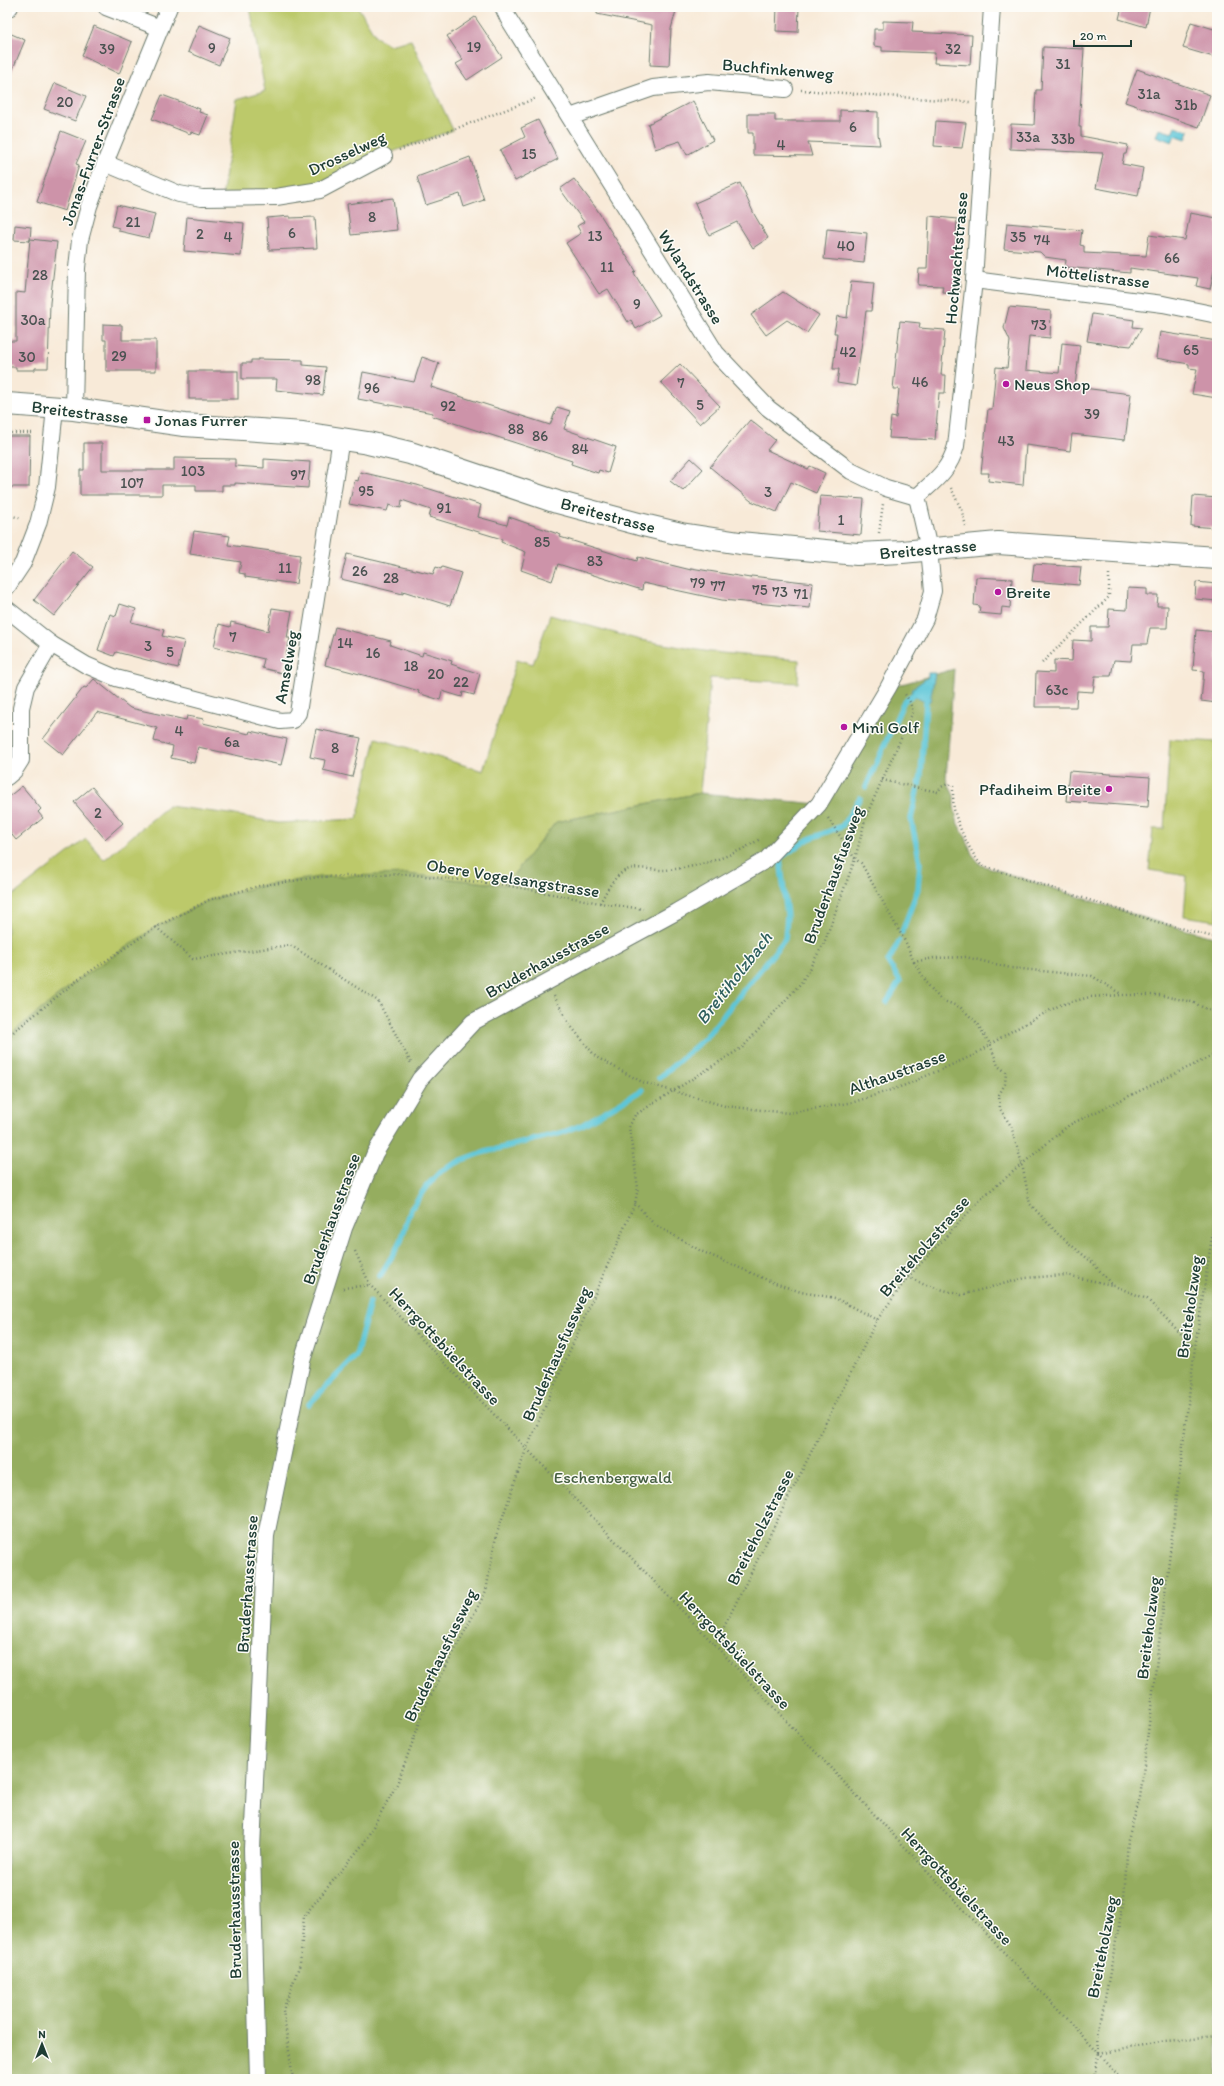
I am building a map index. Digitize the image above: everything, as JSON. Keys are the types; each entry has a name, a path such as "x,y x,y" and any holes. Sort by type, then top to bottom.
{"main road":[{"name":"Breitestrasse","path":"7,404 65,408 184,425 302,433 341,438 410,453 558,502 681,534 740,543 857,554 998,543 1217,558"}],"street":[{"path":"106,7 160,28"},
{"name":"Jonas-Furrer-Strasse","path":"7,587 23,563 38,524 65,408 80,240 89,206 169,7"},
{"name":"Wylandstrasse","path":"503,7 508,18 716,354 768,408 851,471 886,488 917,497"},
{"name":"Hochwachtstrasse","path":"917,497 944,473 952,461 956,446 974,280 987,104 992,7"},
{"name":"Buchfinkenweg","path":"570,117 653,88 709,82 785,89"},
{"name":"Drosselweg","path":"105,163 179,194 202,198 276,197 320,190 384,156"},
{"name":"Möttelistrasse","path":"974,280 1163,304 1217,315"},
{"name":"Amselweg","path":"51,644 86,665 116,678 280,721 293,720 298,713 341,438"},
{"name":"Bruderhausstrasse","path":"258,2079 252,1849 266,1536 302,1361 344,1228 374,1153 420,1079 474,1022 676,912 766,860 819,804 888,688 925,619 933,591 929,549 917,497"},
{"path":"7,609 51,644 26,687 21,708 22,760 14,771 7,777"}],"path":[{"path":"218,7 229,7"},
{"name":"Buchfinkenweg","path":"785,89 987,104"},
{"name":"Drosselweg","path":"384,156 554,92"},
{"path":"7,433 37,433"},
{"path":"948,481 961,509 967,529"},
{"path":"879,537 884,501"},
{"path":"1042,663 1109,597 1109,571"},
{"name":"Bruderhausfussweg","path":"293,2079 284,2010 300,1964 304,1916 364,1843 397,1784 427,1703 486,1591 496,1536 526,1450 635,1203 638,1188 629,1127 635,1115 743,1047 801,983 824,943 855,858 866,816 913,712 910,702 905,695"},
{"path":"882,780 938,792 941,787 948,784 952,786 954,807 958,824 966,838 972,854 981,866 1154,921 1217,938"},
{"path":"819,804 855,858 861,863 906,943 914,962 928,986 941,1000 960,1007 976,1022 990,1044 998,1066 1006,1072 1005,1084 999,1095 1000,1110 1011,1126 1022,1164 1030,1204 1059,1235 1093,1263 1112,1285"},
{"path":"600,903 612,881 624,871 632,869 664,870 685,867 748,847 761,838"},
{"name":"Obere Vogelsangstrasse","path":"7,1037 79,979 156,927 209,900 259,886 319,878 407,874 505,885 600,903 676,912"},
{"path":"156,927 193,959 290,945 378,1001 420,1079"},
{"path":"914,962 934,958 966,957 1011,968 1092,976 1121,995"},
{"name":"Althaustrasse","path":"545,982 570,1025 596,1057 642,1082 672,1092 725,1106 789,1113 854,1102 903,1086 972,1056 1010,1032 1060,1006 1090,997 1160,995 1192,1002 1217,1014"},
{"name":"Breiteholzstrasse","path":"715,1645 877,1320 908,1277 984,1196 1069,1125 1212,1056 1217,1052"},
{"path":"635,1203 654,1224 701,1251 772,1282 802,1292 835,1298 877,1320"},
{"name":"Breiteholzweg","path":"1100,2054 1098,2035 1124,1899 1128,1839 1140,1798 1195,1348 1217,1204"},
{"name":"Herrgottsbüelstrasse","path":"344,1228 370,1285 526,1450 715,1645 1123,2079"},
{"path":"908,1277 922,1284 961,1295 1025,1278 1066,1275 1112,1285 1147,1299 1195,1348"},
{"path":"325,1290 370,1285"},
{"path":"1093,2079 1094,2066 1100,2054 1161,2041 1217,2037"}],"green space":[{"path":"250,7 358,7 376,37 389,45 411,40 453,130 384,155 320,190 222,198 237,99 265,91"},
{"path":"550,615 640,640 710,652 799,660 798,683 710,678 700,793 556,822 505,885 407,874 79,979 7,1037 7,900 86,839 104,860 168,806 230,814 278,823 357,819 376,738 483,771 517,659 533,664"},
{"name":"Eschenbergwald","path":"954,669 946,779 954,796 954,807 958,824 966,838 972,854 981,865 1154,921 1217,938 1217,2079 7,2079 7,1037 79,979 156,927 209,900 259,886 319,877 407,874 505,885 556,822 700,793 819,804 888,688"},
{"path":"1170,739 1217,742 1217,921 1184,916 1187,876 1149,870 1153,829 1164,829"}],"water":[{"path":"1175,126 1189,131 1186,139 1175,135 1172,142 1156,136 1159,129 1172,133"},
{"path":"928,673 935,673 930,701 926,702 910,695 913,688 928,677"}],"building":[{"path":"597,7 677,7 671,29 669,66 650,65 652,25 597,14"},
{"path":"777,7 799,7 798,32 776,31"},
{"path":"1122,7 1150,7 1146,27 1119,19"},
{"path":"475,17 502,57 467,80 456,64 463,60 447,36"},
{"path":"883,21 913,22 912,32 972,35 970,65 934,63 935,53 882,51 882,47 874,46 874,29 883,29"},
{"path":"1191,22 1217,30 1217,58 1183,48"},
{"path":"199,25 230,38 219,65 188,52"},
{"path":"94,26 132,42 119,74 82,56"},
{"path":"7,32 25,40 7,83"},
{"path":"1043,47 1084,49 1079,127 1081,127 1081,136 1128,145 1122,164 1143,168 1138,196 1096,188 1103,153 1010,149 1011,124 1034,125 1036,90 1041,90"},
{"path":"1137,69 1210,95 1199,127 1125,102"},
{"path":"55,83 86,96 75,121 44,109"},
{"path":"162,95 200,109 199,112 208,115 200,135 191,132 190,134 152,119"},
{"path":"693,101 713,140 687,155 680,141 655,149 648,124"},
{"path":"840,110 878,112 878,134 880,145 808,142 812,156 753,155 753,133 748,133 748,114 775,114 775,121 840,121"},
{"path":"538,120 558,159 515,181 500,150 525,137 521,128"},
{"path":"936,121 966,123 962,148 934,146"},
{"path":"61,131 86,141 76,164 79,165 65,211 37,202"},
{"path":"470,157 484,200 464,207 460,194 426,205 417,177"},
{"path":"574,179 596,208 636,271 634,273 660,315 636,329 631,320 628,322 608,289 599,294 566,243 581,233 577,226 584,222 560,189"},
{"path":"740,183 754,214 768,238 753,248 737,222 709,235 695,203"},
{"path":"393,198 397,230 351,235 347,204"},
{"path":"117,205 155,214 149,238 119,231 119,228 112,226"},
{"path":"1190,213 1217,218 1217,257 1210,289 1196,286 1198,278 1130,268 1130,273 1065,267 1066,260 1045,257 1040,252 1004,249 1007,223 1082,230 1080,245 1084,246 1084,253 1146,256 1149,235 1185,240"},
{"path":"290,216 290,218 315,217 317,248 269,250 267,218"},
{"path":"929,216 957,219 954,277 960,277 960,293 942,292 943,286 918,285 919,269 927,269"},
{"path":"187,217 244,223 241,256 184,251"},
{"path":"15,225 31,227 30,241 14,240"},
{"path":"827,229 867,233 864,263 824,259"},
{"path":"30,239 57,242 50,303 48,368 16,370 16,367 7,367 7,341 16,341 16,292 25,293"},
{"path":"851,281 874,283 871,311 866,311 856,386 837,383 839,369 833,369 837,333 834,333 837,316 847,318"},
{"path":"783,292 819,315 807,333 787,320 766,335 751,315"},
{"path":"1009,307 1051,311 1050,338 1029,336 1026,370 1059,373 1062,343 1080,345 1075,387 1131,394 1125,440 1072,434 1070,451 1026,445 1023,485 988,481 989,473 981,473 988,409 992,409 996,367 1007,368 1010,341 1004,328"},
{"path":"1092,314 1134,320 1133,327 1142,328 1131,346 1120,346 1087,341"},
{"path":"900,321 920,323 919,328 945,330 941,375 946,375 945,393 939,393 935,440 889,438 891,417 896,418 899,389 893,389"},
{"path":"103,324 122,325 122,340 156,340 156,371 106,371 106,340 103,340"},
{"path":"1160,332 1217,341 1217,398 1192,394 1197,369 1189,368 1189,364 1156,358"},
{"path":"422,357 439,363 431,387 550,425 557,407 570,411 564,429 616,447 608,473 599,470 598,473 571,464 572,461 432,416 433,413 358,399 363,372 414,382"},
{"path":"251,360 303,360 303,365 326,367 323,395 276,390 277,379 242,379 242,363 251,363"},
{"path":"680,364 720,406 700,424 661,382"},
{"path":"189,371 238,371 238,399 189,399"},
{"path":"750,420 775,440 767,450 808,469 810,466 825,473 816,493 791,482 777,512 751,501 710,467"},
{"path":"7,436 30,436 29,487 7,487"},
{"path":"84,443 102,443 102,470 174,470 174,458 235,459 235,466 264,468 264,459 310,462 308,488 235,483 235,485 222,485 222,491 196,491 196,485 162,485 162,495 80,495 80,470 84,470"},
{"path":"691,458 703,469 683,491 670,481"},
{"path":"360,472 417,485 481,505 478,517 507,525 509,517 561,535 560,537 637,561 638,557 691,570 691,568 750,578 751,576 813,583 810,608 722,600 643,583 642,590 558,564 552,581 521,570 526,552 501,542 502,539 429,517 431,510 402,500 401,508 389,505 387,511 349,504 355,480 358,481"},
{"path":"820,496 864,499 861,535 817,531"},
{"path":"1193,496 1217,498 1217,528 1191,526"},
{"path":"194,531 230,536 228,545 300,555 296,584 245,577 245,574 239,573 241,562 190,554"},
{"path":"72,551 93,567 54,616 34,600"},
{"path":"347,554 433,574 436,567 441,569 442,567 461,573 450,606 403,591 403,594 341,579"},
{"path":"1034,564 1081,567 1079,585 1032,581"},
{"path":"976,577 1012,579 1010,608 1002,607 1001,615 979,613 980,606 974,605"},
{"path":"1196,582 1217,584 1217,601 1195,599"},
{"path":"1128,588 1147,589 1147,595 1158,595 1157,606 1168,606 1167,628 1150,628 1147,644 1133,644 1131,661 1114,660 1111,676 1095,676 1093,692 1077,691 1076,707 1035,707 1036,672 1054,673 1054,660 1072,661 1073,640 1091,641 1091,627 1108,627 1109,609 1127,610"},
{"path":"120,604 136,609 131,622 164,630 162,636 184,641 178,668 116,652 114,656 98,650 110,614 116,616"},
{"path":"272,608 292,611 287,638 290,638 282,673 262,668 264,659 214,647 219,624 230,627 231,622 268,631"},
{"path":"335,627 391,641 390,645 422,656 423,652 452,661 451,664 480,674 474,695 463,692 462,697 442,691 440,700 418,693 419,691 325,665"},
{"path":"1196,630 1217,632 1217,703 1201,701 1204,671 1193,670"},
{"path":"94,679 130,708 186,720 187,716 204,719 203,723 249,734 250,731 287,739 281,765 198,747 194,763 171,758 173,746 154,741 157,728 97,712 63,755 43,739 84,687 86,688"},
{"path":"316,729 361,738 352,777 323,770 325,760 310,757"},
{"name":"Pfadiheim Breite","path":"1069,771 1150,777 1148,807 1066,801"},
{"path":"22,786 41,809 38,812 43,818 16,840 7,829 7,798"},
{"path":"92,787 123,823 105,839 74,802"}],"waterway":[{"name":"Breitiholzbach","path":"866,787 904,701 911,696"},
{"path":"919,785 926,702"},
{"path":"902,932 918,889 920,862 911,819 917,791"},
{"name":"Breitiholzbach","path":"659,1078 705,1038 785,939 787,916 780,858 809,839 842,826 860,798"},
{"path":"887,1002 900,981 888,962 899,941"},
{"name":"Breitiholzbach","path":"380,1276 401,1241 411,1209 426,1187 441,1171 462,1160 481,1153 561,1133 582,1125 642,1090"},
{"path":"309,1404 356,1356 370,1302"}],"place":[{"name":"Neus Shop","path":"1006,384"},
{"name":"Jonas Furrer","path":"147,420"},
{"name":"Breite","path":"998,592"},
{"name":"Mini Golf","path":"844,727"},
{"name":"Pfadiheim Breite","path":"1109,789"}]}
